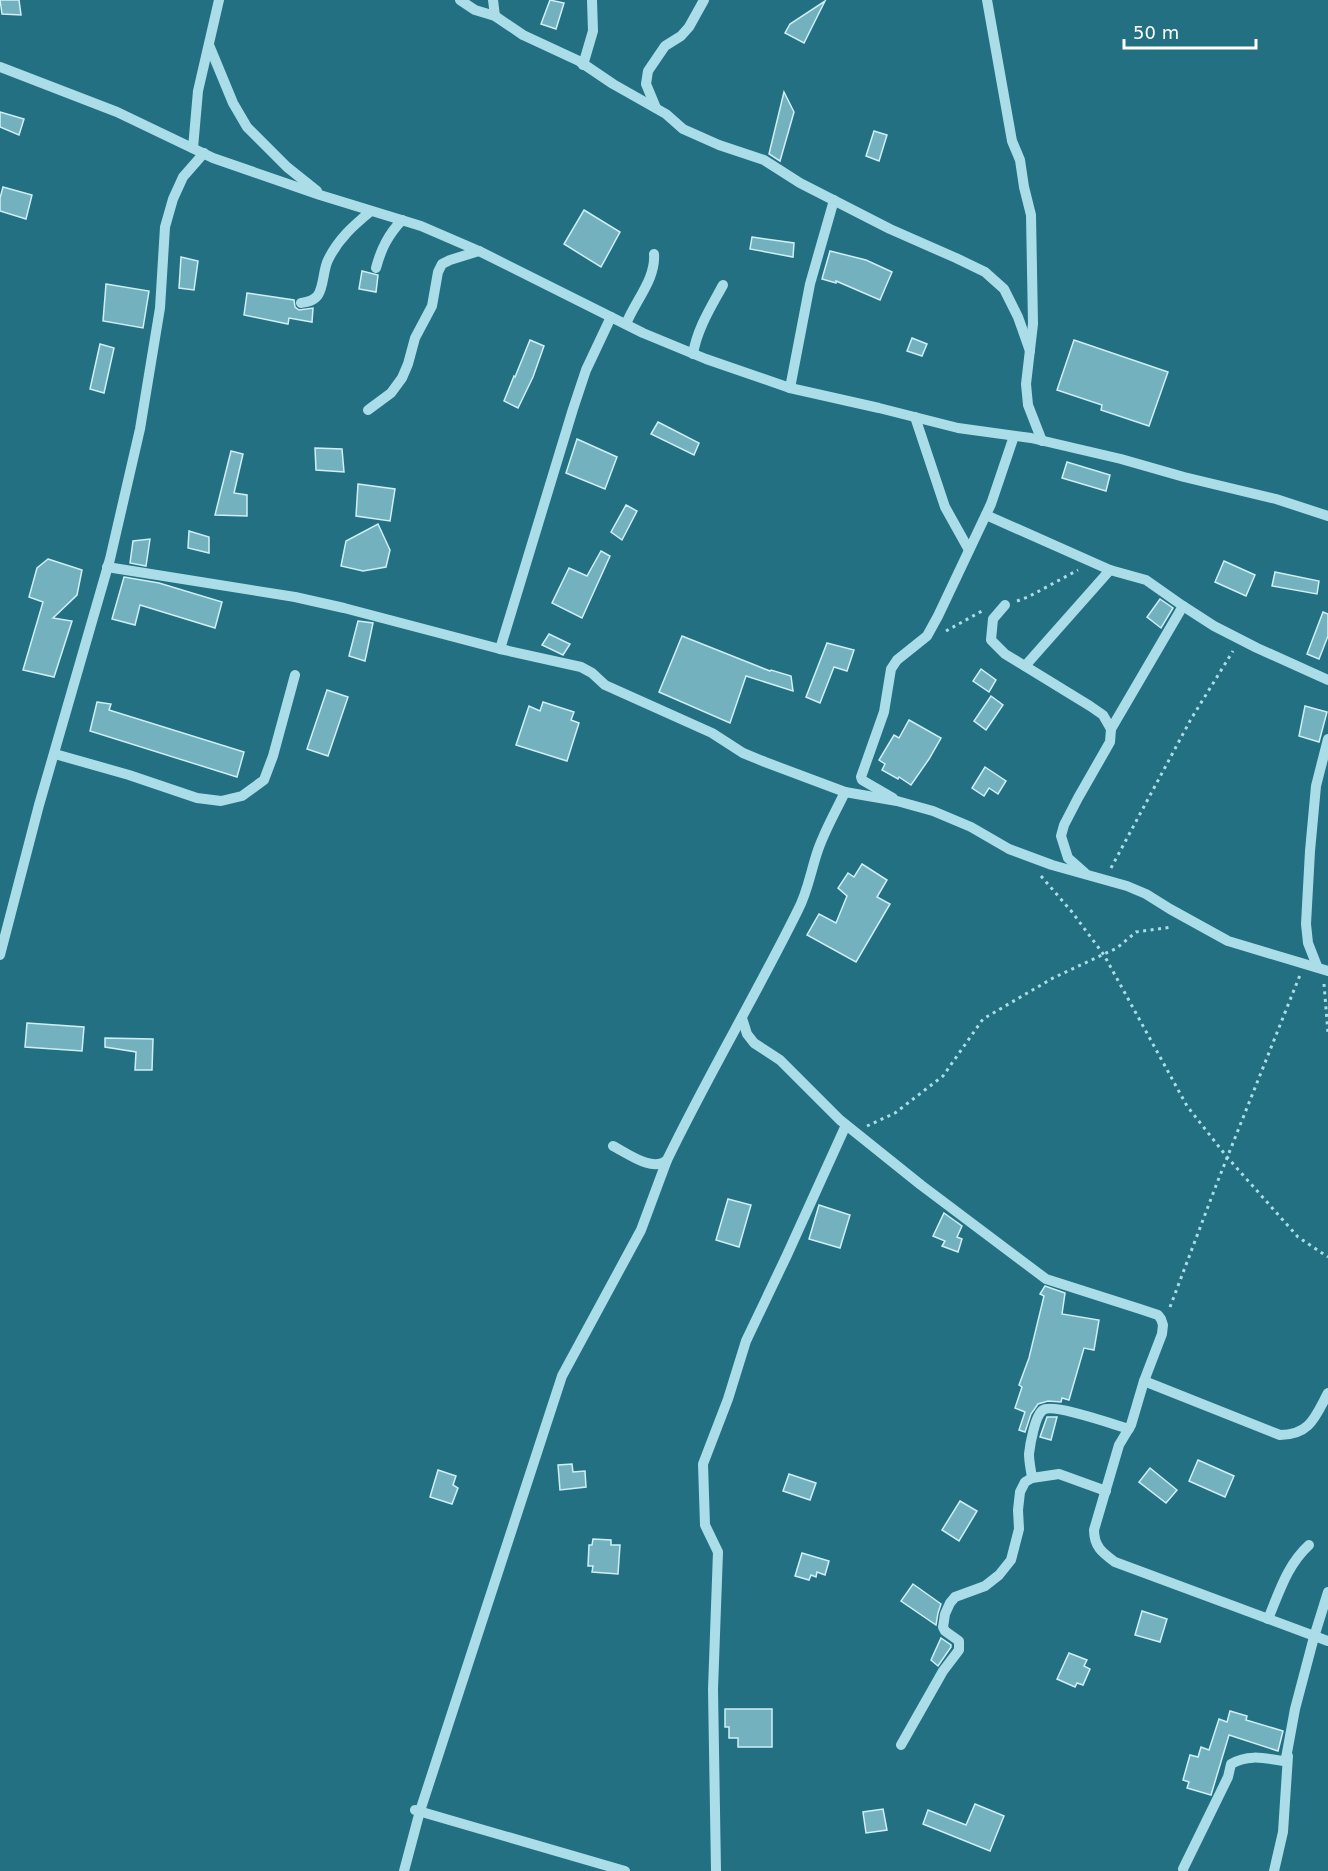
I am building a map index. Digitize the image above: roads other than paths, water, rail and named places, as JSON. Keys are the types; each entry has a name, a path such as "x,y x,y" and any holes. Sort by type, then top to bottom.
{"street":[{"path":"193,148 198,91 219,0"},
{"path":"459,0 475,10 495,16 523,35 579,61 613,84 666,114 683,129 719,145 764,160 800,183 890,229 986,272 1004,289 1018,317 1030,351"},
{"path":"493,0 495,16"},
{"path":"584,65 593,31 592,0"},
{"path":"656,108 646,84 648,70 665,46 681,36 689,27 704,0"},
{"path":"987,0 1012,141 1020,160 1031,215 1033,324 1026,384 1028,405 1042,441"},
{"path":"209,45 233,103 247,127 287,167 325,197"},
{"path":"0,67 117,112 204,153 325,197 421,226 479,251 611,317 693,354 789,388 958,428 1042,441 1121,459 1328,516"},
{"path":"0,955 107,567 140,429 160,308 165,227 173,199 183,177 204,153"},
{"path":"789,388 810,284 834,200"},
{"path":"301,303 312,300 318,295 328,260 340,241 371,211"},
{"path":"376,268 390,234 402,220"},
{"path":"369,410 391,393 402,378 415,338 432,306 438,272 442,264 479,251"},
{"path":"626,324 652,274 654,254"},
{"path":"693,354 700,328 723,285"},
{"path":"500,649 576,399 586,370 611,317"},
{"path":"915,417 945,507 969,550"},
{"path":"897,801 862,780 861,777 884,712 891,669 897,660 927,636 938,616 992,504 1014,436"},
{"path":"986,515 1110,570 1146,580 1214,626 1328,680"},
{"path":"107,567 295,597 581,667 592,673 604,685 712,733 743,753 845,792 897,801 933,811 1009,849 1146,894 1228,941 1323,969"},
{"path":"1025,666 1110,570"},
{"path":"1005,605 993,619 990,640 1005,654 1103,715 1111,729"},
{"path":"1086,875 1068,858 1061,836 1064,825 1110,742 1111,729 1183,606"},
{"path":"54,754 129,775 197,798 221,801 242,796 264,780 273,756 295,675"},
{"path":"1323,969 1308,943 1306,924 1316,786 1327,745"},
{"path":"404,1871 417,1810 562,1376 641,1230 667,1160 688,1116 800,908 822,841 845,792"},
{"path":"742,1018 747,1034 754,1043 780,1060 850,1129 1046,1279 1158,1316 1163,1325 1162,1334 1129,1429 1119,1445 1095,1530 1094,1538 1100,1551 1115,1562 1328,1641"},
{"path":"716,1871 713,1689 717,1552 705,1525 704,1464 746,1341 850,1129"},
{"path":"613,1146 644,1162 657,1165 667,1160"},
{"path":"1144,1381 1280,1435 1293,1435 1307,1428 1328,1393"},
{"path":"1032,1478 1029,1452 1038,1416 1043,1410 1051,1407 1129,1429"},
{"path":"901,1745 944,1671 959,1650 959,1641 943,1627 950,1603 955,1597 985,1586 999,1575 1011,1560 1019,1529 1020,1492 1025,1482 1032,1478 1059,1474 1106,1491"},
{"path":"1268,1620 1290,1569 1299,1554 1309,1545"},
{"path":"1183,1869 1228,1777 1231,1764 1244,1757 1283,1761 1286,1758 1295,1709 1328,1592"},
{"path":"1274,1871 1283,1832 1288,1750"},
{"path":"417,1810 593,1866 625,1871"}]}
